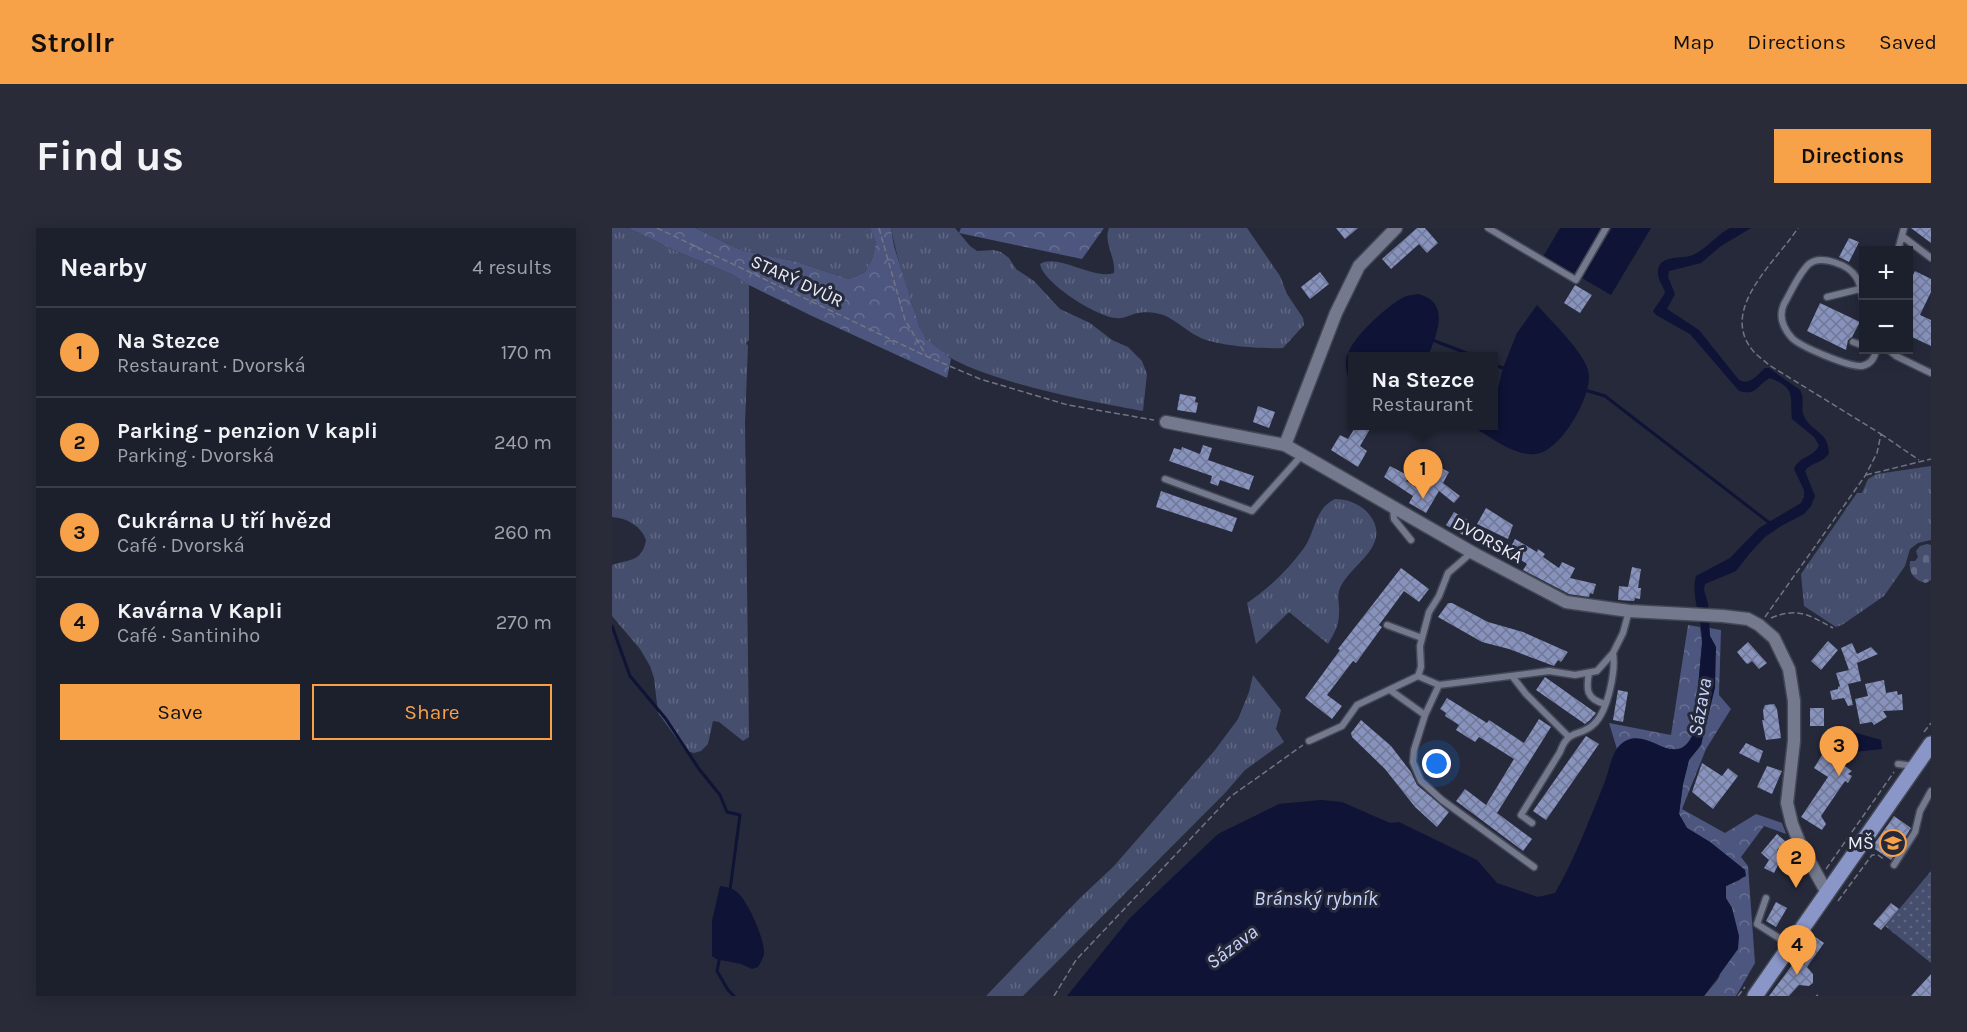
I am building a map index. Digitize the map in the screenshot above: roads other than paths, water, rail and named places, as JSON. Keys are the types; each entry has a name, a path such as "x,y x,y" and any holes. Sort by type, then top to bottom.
{"main road":[{"path":"1757,995 1790,945 1830,900 1917,756"}],"street":[{"path":"1285,445 1336,313 1359,266 1396,228"},
{"name":"DVORSKÁ","path":"1166,422 1285,445 1472,552 1566,602 1629,611 1723,616 1748,619 1759,625 1774,638 1789,669 1794,701 1794,741 1787,804 1800,844 1830,900"}],"lane":[{"path":"1488,228 1576,280 1606,228"},
{"path":"1899,246 1904,228"},
{"path":"1902,236 1931,258"},
{"path":"1859,286 1852,272 1831,262 1816,260 1808,266 1784,304 1781,310 1781,320 1796,341 1842,362 1858,366 1873,359 1874,354"},
{"path":"1827,297 1859,289"},
{"path":"1853,342 1859,344"},
{"path":"1894,354 1931,373"},
{"path":"1164,479 1252,512 1302,454"},
{"path":"1393,507 1394,519 1411,540"},
{"path":"1309,741 1342,726 1357,705 1418,676 1421,667 1420,646 1429,612 1439,596 1448,573 1472,552"},
{"path":"1418,676 1439,685 1549,672 1575,675 1598,671 1613,653 1623,633 1629,611"},
{"path":"1387,625 1422,638"},
{"path":"1533,823 1521,814 1560,752 1564,741 1594,724 1605,704 1615,663 1613,653"},
{"path":"1589,673 1587,688 1592,699 1605,704"},
{"path":"1512,676 1569,737"},
{"path":"1439,685 1425,715 1413,762 1421,781 1442,800 1534,867"},
{"path":"1390,690 1425,715"},
{"path":"1894,865 1915,832 1920,811 1931,792"},
{"path":"1766,898 1757,924 1790,945"}],"water":[{"path":"1560,228 1601,228 1574,274 1543,257"},
{"path":"1612,228 1651,228 1611,295 1582,278"},
{"name":"Bránský rybník","path":"1730,228 1751,228 1721,246 1701,263 1669,271 1668,277 1675,294 1667,309 1699,330 1739,380 1750,381 1765,368 1769,368 1800,390 1803,415 1826,440 1829,453 1805,471 1815,496 1811,506 1804,514 1765,537 1736,571 1705,584 1710,636 1716,647 1715,688 1701,745 1689,760 1679,814 1687,828 1710,842 1745,870 1746,876 1726,886 1726,898 1732,908 1739,936 1738,949 1704,996 1067,996 1130,918 1218,834 1279,804 1321,800 1342,802 1390,823 1399,822 1477,860 1497,883 1538,897 1555,893 1587,825 1614,753 1620,745 1630,739 1640,739 1669,749 1678,749 1686,744 1694,732 1702,644 1695,593 1696,576 1730,558 1759,528 1801,503 1804,490 1794,469 1799,461 1814,452 1819,445 1814,437 1792,419 1790,393 1784,385 1770,378 1753,391 1739,391 1690,334 1656,315 1653,311 1665,293 1658,275 1661,263 1671,258 1695,254"},
{"path":"1418,294 1428,298 1435,304 1438,311 1439,320 1430,352 1349,352 1369,325 1388,308 1409,295"},
{"path":"1537,305 1566,336 1585,362 1588,370 1589,380 1586,392 1574,420 1556,443 1546,451 1536,454 1520,452 1478,430 1498,430 1498,386 1517,333"},
{"path":"1348,353 1348,375 1346,364"},
{"path":"1853,732 1881,740 1882,749 1845,753 1834,751 1832,748 1838,736"},
{"path":"720,886 738,893 755,921 764,947 764,954 758,967 752,969 712,956 712,921"}],"waterway":[{"path":"1435,341 1464,352"},
{"path":"1498,366 1506,369"},
{"path":"1585,390 1605,396 1771,524"},
{"path":"612,626 630,676 666,719 699,769 720,795 727,812 740,815 730,890"},
{"path":"720,956 717,971 734,996"}],"place":[{"name":"Na Stezce","path":"1423,499"},
{"name":"Cukrárna U tří hvězd","path":"1839,776"},
{"name":"MŠ","path":"1893,843"},
{"name":"Parking - penzion V kapli","path":"1796,888"},
{"name":"Kavárna V Kapli","path":"1797,975"}],"water label":[{"name":"Sázava","path":"1700,707"},
{"name":"Sázava","path":"1232,947"}]}
